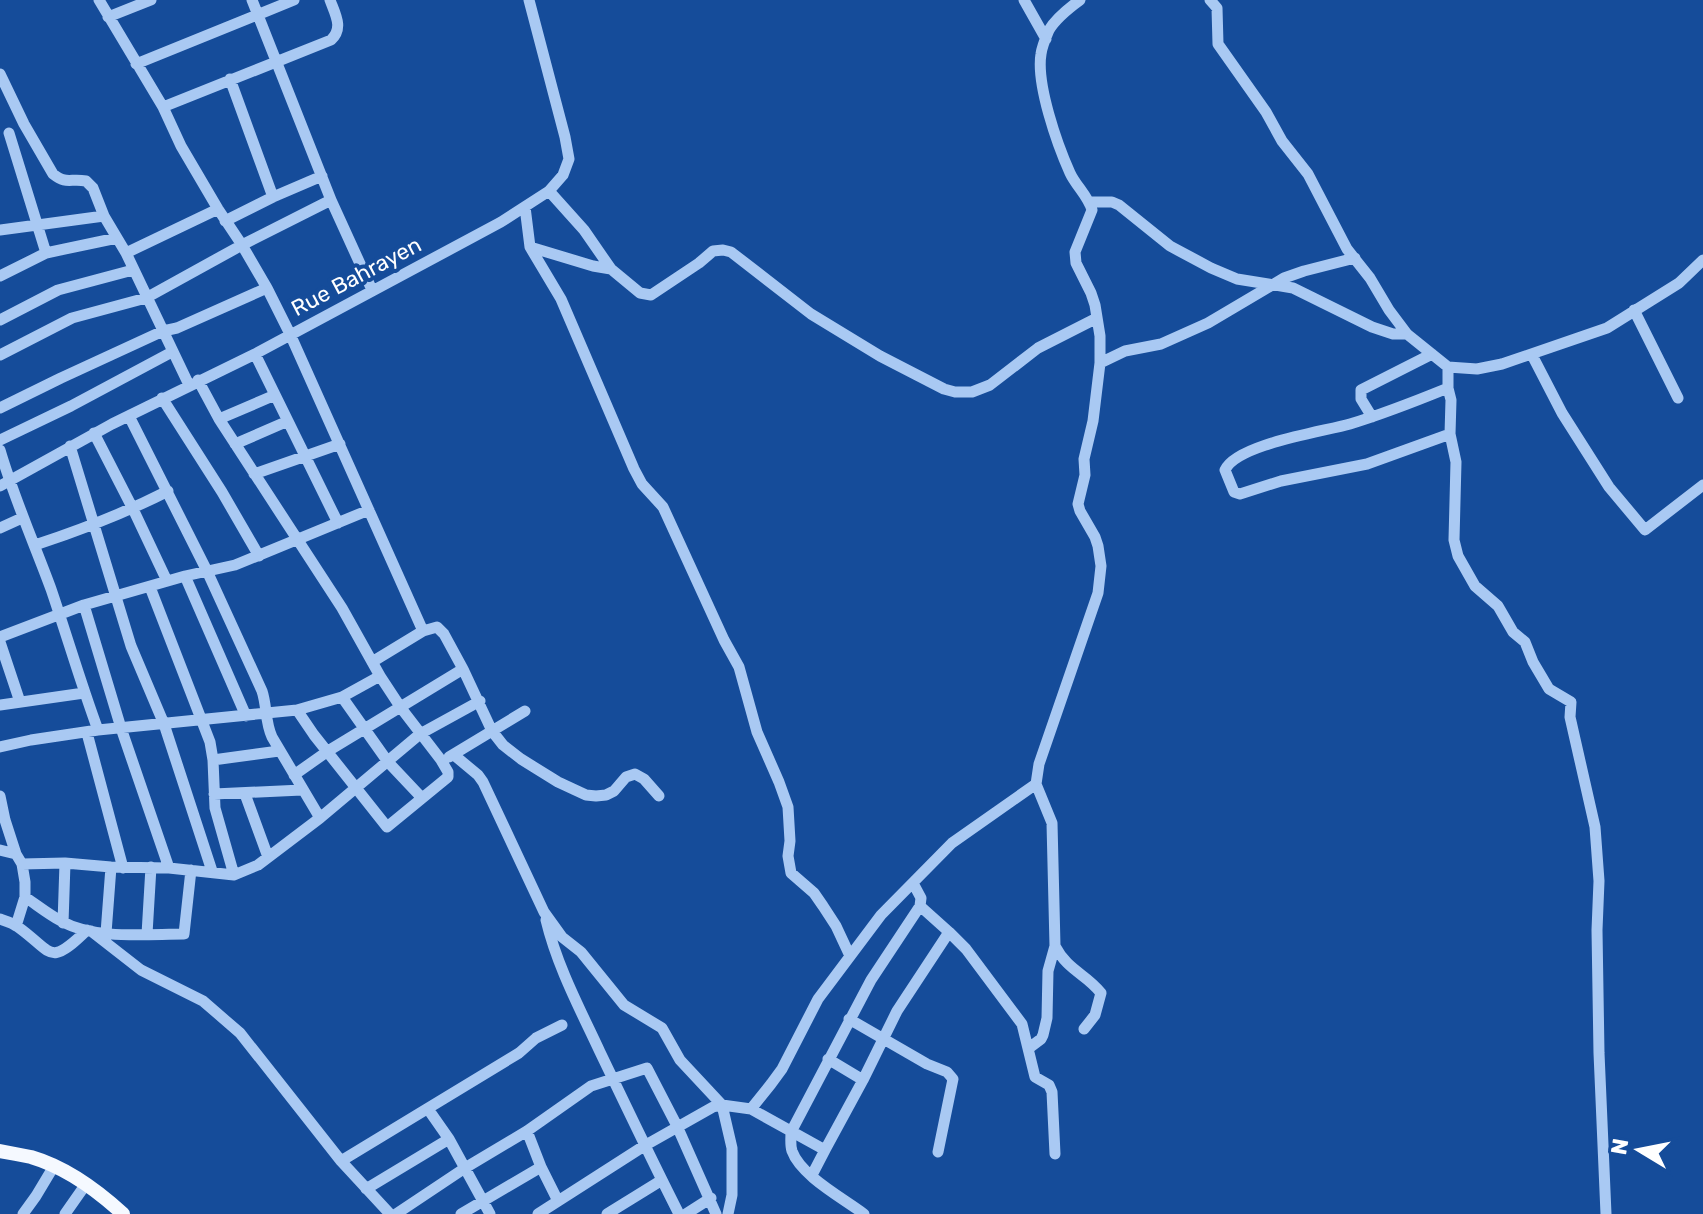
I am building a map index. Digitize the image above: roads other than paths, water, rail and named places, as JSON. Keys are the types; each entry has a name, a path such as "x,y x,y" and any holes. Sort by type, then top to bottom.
{"main road":[{"path":"0,1151 54,1166 86,1184 121,1213"}],"street":[{"path":"99,0 163,107 181,146 267,288 423,631"},
{"path":"108,17 151,0"},
{"path":"252,0 331,200 372,290"},
{"path":"136,64 294,0"},
{"path":"163,107 331,40 339,27 330,0"},
{"name":"Rue Bahrayen","path":"5,483 94,433 255,354 501,222 549,191 563,175 569,159 529,0"},
{"path":"1024,0 1046,39"},
{"path":"1029,1048 1043,1035 1047,1018 1048,971 1055,946 1052,823 1036,784 1039,764 1101,577 1098,546 1078,504 1085,475 1084,459 1093,421 1100,363 1097,318 1091,293 1076,263 1075,252 1092,210 1071,175 1045,98 1041,73 1041,54 1051,27 1080,0"},
{"path":"1210,0 1217,8 1218,44 1266,112 1282,141 1308,174 1347,249 1407,334 1448,367 1492,367 1607,328 1679,283 1703,260"},
{"path":"0,74 53,174 67,182 81,180 93,188 172,352 342,608 401,708 441,760 448,777 387,827 297,710"},
{"path":"230,79 273,197"},
{"path":"24,124 4,135 24,180 46,253"},
{"path":"225,221 322,176"},
{"path":"549,191 584,230 611,269 640,293 651,295 713,251 731,252 811,314 880,356 955,392 972,392 990,385 1038,348 1097,318"},
{"path":"0,355 72,318 146,298 331,200"},
{"path":"1089,202 1119,205 1170,246 1237,279 1293,288 1372,327 1393,334 1407,334"},
{"path":"525,207 530,247 561,299 634,469 642,484 663,507 739,667 757,732 788,807 791,873 814,893 836,926 850,956"},
{"path":"126,253 218,209"},
{"path":"0,230 104,216"},
{"path":"0,276 46,253 117,238"},
{"path":"530,247 611,269"},
{"path":"1100,363 1125,351 1161,344 1208,323 1271,285 1304,271 1355,258"},
{"path":"0,320 58,290 133,270"},
{"path":"0,408 163,331 177,328 267,288"},
{"path":"1634,310 1678,398"},
{"path":"0,440 172,352"},
{"path":"255,354 338,523"},
{"path":"1372,417 1361,399 1361,390 1432,354"},
{"path":"1532,355 1562,413 1609,487 1645,530 1703,485"},
{"path":"1448,367 1450,434 1456,462 1453,523 1458,556 1475,586 1498,606 1513,632 1525,642 1549,689 1571,702 1570,717 1595,827 1599,881 1599,1053 1606,1214"},
{"path":"1448,388 1372,417 1280,440 1236,459 1225,470 1234,492 1240,494 1281,481 1367,464 1450,434"},
{"path":"219,419 275,395"},
{"path":"162,398 259,556"},
{"path":"129,416 207,571 262,691 267,704 269,730 320,818"},
{"path":"235,444 288,421"},
{"path":"94,433 167,581"},
{"path":"254,474 340,444"},
{"path":"70,446 131,646 164,724 212,871"},
{"path":"0,450 5,483 35,545 84,693 93,732 117,868 106,933"},
{"path":"35,545 93,526 168,491"},
{"path":"20,702 0,640 84,605 235,565 369,510"},
{"path":"0,528 22,518"},
{"path":"185,576 246,716"},
{"path":"150,587 210,742 215,808 234,875"},
{"path":"84,605 121,728 169,868"},
{"path":"372,662 423,631 433,627 441,630 480,701 492,731 503,745 521,759 586,795 606,795 626,777 635,774 659,796"},
{"path":"294,775 463,669"},
{"path":"0,747 121,728 297,710 342,697 380,676"},
{"path":"0,705 84,693"},
{"path":"342,697 388,762 422,798"},
{"path":"0,850 19,859 234,875 258,865 320,818 420,734 480,701"},
{"path":"441,760 525,711"},
{"path":"213,760 279,751"},
{"path":"454,755 483,782 531,880 563,971 679,1214"},
{"path":"751,1109 777,1076 818,999 881,915 952,843 1036,784"},
{"path":"214,794 302,790"},
{"path":"245,794 268,857"},
{"path":"0,796 19,859 25,897 16,926"},
{"path":"63,923 65,863"},
{"path":"147,934 151,867"},
{"path":"25,897 63,923 89,931 184,934 191,870"},
{"path":"864,1214 798,1163 790,1144 791,1132 871,980 920,906 921,898 913,883"},
{"path":"920,906 966,949 1022,1024 1035,1077 1049,1085 1052,1092 1055,1154"},
{"path":"544,912 562,937 581,952 624,1005 662,1028 680,1060 722,1105 732,1148 732,1195 728,1214"},
{"path":"0,919 16,926 39,946 55,953 89,931"},
{"path":"89,931 141,970 203,1001 240,1033 341,1161 393,1214 527,1131 591,1086 647,1068 716,1214"},
{"path":"812,1175 897,1011 949,932"},
{"path":"1055,946 1061,958 1101,993 1095,1015 1084,1029"},
{"path":"849,1019 927,1064 947,1072 953,1079 938,1152"},
{"path":"341,1161 519,1053 536,1038 562,1025"},
{"path":"828,1059 863,1080"},
{"path":"538,1214 644,1146 713,1107 722,1105 751,1109 825,1150"},
{"path":"428,1109 449,1139 490,1214"},
{"path":"527,1131 558,1201"},
{"path":"366,1189 449,1139"},
{"path":"23,1214 54,1166"},
{"path":"461,1214 541,1167"},
{"path":"607,1214 662,1180"},
{"path":"65,1214 86,1184"},
{"path":"686,1214 711,1198"}]}
